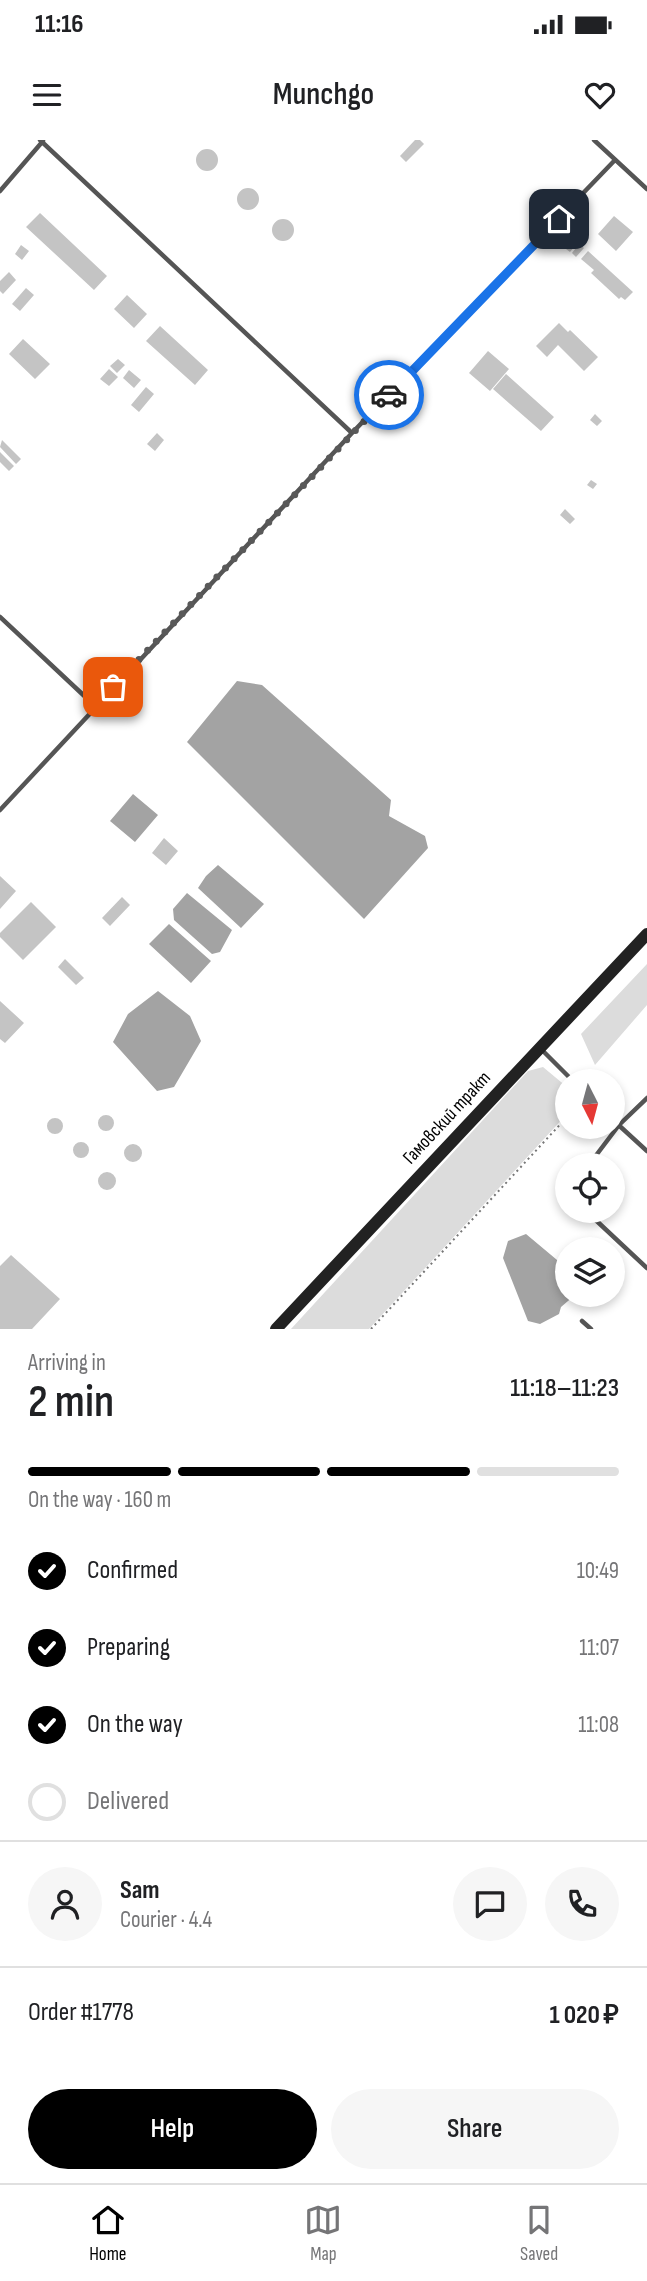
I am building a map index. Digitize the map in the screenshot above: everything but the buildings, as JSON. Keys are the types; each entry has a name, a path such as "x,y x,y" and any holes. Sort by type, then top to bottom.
{"street":[{"name":"Гамовский тракт","path":"276,1329 647,934"}],"lane":[{"path":"594,140 647,189"},
{"path":"0,191 42,141 352,433"},
{"path":"0,810 352,433 615,160"},
{"path":"0,617 95,706"},
{"path":"540,1048 561,1069"},
{"path":"625,1120 647,1098"},
{"path":"625,1130 647,1151"},
{"path":"598,1153 609,1139"},
{"path":"599,1223 647,1268"},
{"path":"582,1321 592,1329"}],"path":[{"path":"371,1329 555,1130"}],"shaded area":[{"path":"237,681 262,685 391,800 389,816 425,836 428,848 364,919 187,742"},
{"path":"133,794 158,815 135,842 110,821"},
{"path":"218,865 264,904 241,928 198,888"},
{"path":"187,893 232,930 220,952 212,954 174,920 173,909"},
{"path":"169,924 211,961 191,983 149,944"},
{"path":"647,964 647,1005 595,1065 581,1034"},
{"path":"158,991 190,1016 201,1041 174,1087 157,1091 113,1042 128,1014"},
{"path":"543,1067 555,1077 555,1127 369,1329 291,1329 528,1071"},
{"path":"526,1234 555,1258 555,1307 561,1307 559,1314 540,1324 528,1321 503,1258 508,1241"}],"way so far":[{"path":"113,687 389,395"}],"route":[{"path":"389,395 559,219"}]}
